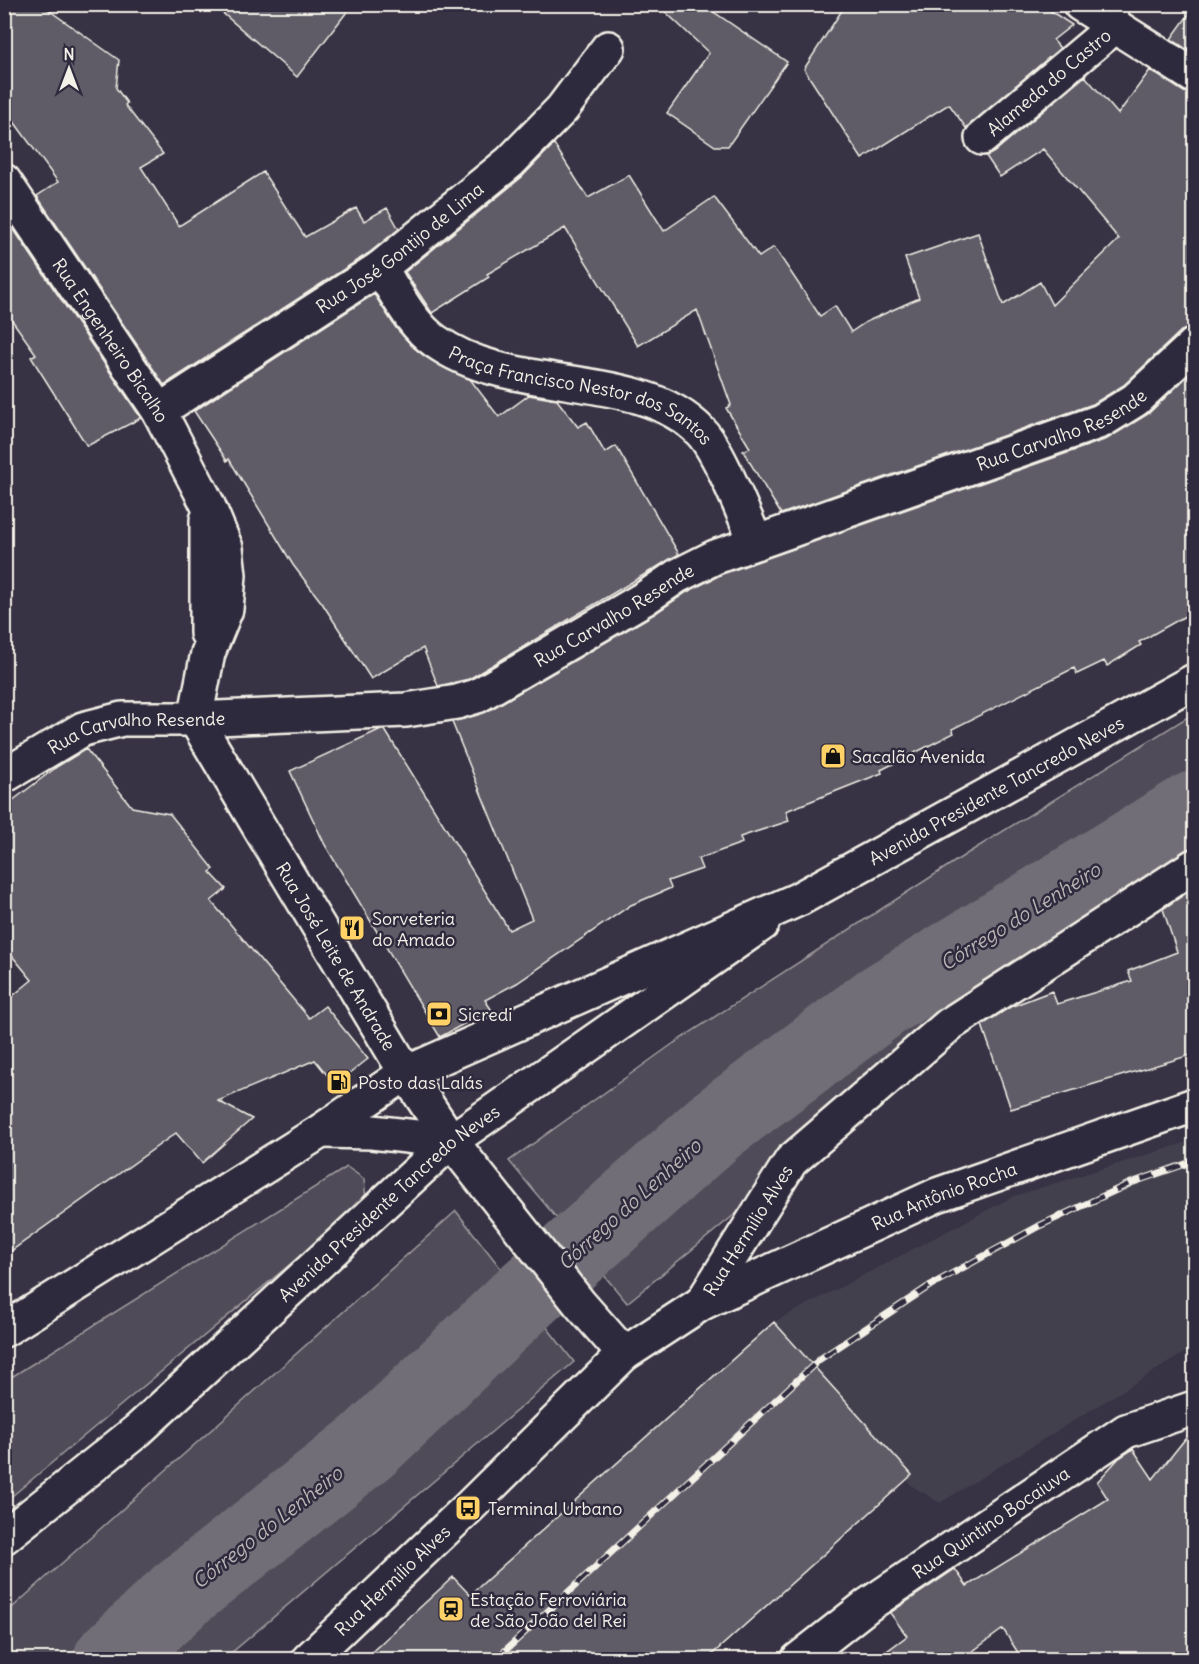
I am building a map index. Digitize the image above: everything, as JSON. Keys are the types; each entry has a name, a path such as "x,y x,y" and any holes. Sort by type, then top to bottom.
{"main road":[{"path":"1080,4 1111,15 1194,76"},
{"name":"Alameda do Castro","path":"982,138 1111,15"},
{"name":"Rua José Gontijo de Lima","path":"159,411 380,268 510,162 562,109 608,48"},
{"name":"Rua Engenheiro Bicalho","path":"4,181 159,411 208,506 225,548 230,575 226,609 208,653 195,719"},
{"name":"Praça Francisco Nestor dos Santos","path":"380,268 424,331 463,358 499,370 654,400 690,421 712,447 756,542"},
{"name":"Rua Carvalho Resende","path":"4,776 63,739 93,725 122,719 195,719 406,710 457,702 477,696 645,598 678,576 715,557 1083,429 1135,400 1194,345"},
{"name":"Avenida Presidente Tancredo Neves","path":"4,1330 321,1131 406,1073 799,899 1194,681"},
{"name":"Rua José Leite de Andrade","path":"195,719 406,1073 455,1147 580,1304 624,1354"},
{"name":"Rua Hermílio Alves","path":"308,1659 468,1508 624,1354 702,1303 791,1161 950,1024 1194,866"},
{"name":"Avenida Presidente Tancredo Neves","path":"4,1537 138,1430 455,1147 799,899"},
{"name":"Rua Antônio Rocha","path":"702,1303 937,1195 1194,1105"},
{"path":"321,1131 372,1132 455,1147"},
{"name":"Rua Quintino Bocaiuva","path":"798,1659 868,1605 1126,1431 1194,1408"}],"shaded area":[{"path":"1194,713 1194,855 948,1010 751,1201 627,1303 509,1161 674,1043 968,853"},
{"path":"1194,1140 1194,1347 940,1503 912,1486 774,1322 1014,1196"},
{"path":"347,1167 364,1179 366,1201 6,1501 5,1381"},
{"path":"456,1211 574,1362 224,1659 5,1659 5,1614"}],"building":[{"path":"4,4 40,4 119,60 116,88 127,103 125,105 163,154 141,167 179,226 263,172 305,237 356,208 364,221 387,208 399,229 369,253 164,385 37,196 58,182 4,108"},
{"path":"212,4 353,4 297,77"},
{"path":"657,4 702,4 787,62 728,146 715,146 667,113 709,53"},
{"path":"846,4 1040,4 1072,25 1053,40 1060,48 966,128 949,104 862,159 804,69"},
{"path":"1194,7 1194,54 1171,39"},
{"path":"1150,70 1184,92 1194,95 1194,327 1181,331 1124,385 1093,404 781,514 743,451 750,448 726,408 731,405 697,310 638,346 565,228 487,274 489,277 432,313 405,272 522,177 554,144 588,198 629,175 664,231 714,197 759,257 774,247 820,316 835,306 851,332 866,322 919,298 905,258 978,233 1003,305 1040,282 1052,305 1119,239 1043,149 1000,177 986,156 994,152 1085,76 1118,114"},
{"path":"6,218 141,418 87,446 31,357 36,354 4,309"},
{"path":"374,294 396,328 413,347 426,357 470,379 499,417 529,395 557,400 578,427 587,422 605,453 616,446 679,554 469,679 438,686 423,648 371,679 322,603 293,565 229,459 227,461 194,411"},
{"path":"1194,370 1194,611 1139,642 1141,645 1107,666 1104,661 1077,674 1074,668 952,729 954,733 881,770 882,773 786,811 789,821 740,837 742,843 698,859 702,869 668,881 671,888 631,905 517,983 485,1000 491,1009 440,1037 325,845 290,771 379,730 385,730 509,930 532,919 452,722 486,712 654,614 687,592 722,574 1107,439 1148,414"},
{"path":"86,749 132,807 170,814 214,869 210,872 226,889 211,901 309,1018 325,1006 368,1059 335,1085 315,1060 218,1101 252,1119 202,1163 176,1133 4,1256 4,1003 32,980 4,946 4,807 58,766"},
{"path":"1194,888 1194,1054 1011,1109 982,1025 1010,1007 1052,991 1057,1004 1132,981 1128,971 1177,952 1163,909"},
{"path":"774,1322 912,1475 707,1659 364,1659 453,1577 470,1595"},
{"path":"1194,1428 1194,1659 1022,1659 1003,1629 962,1659 876,1659 907,1636 890,1613 955,1569 967,1586 1108,1499 1097,1482 1119,1458 1133,1449 1153,1479"}],"waterway":[{"name":"Córrego do Lenheiro","path":"111,1660 181,1594 368,1446 530,1292 717,1125 882,1001 1194,809"}],"railway":[{"path":"495,1660 820,1359 931,1285 1039,1226 1131,1183 1194,1161"}],"place":[{"name":"Sacalão Avenida","path":"833,756"},
{"name":"Sorveteria do Amado","path":"352,928"},
{"name":"Sicredi","path":"439,1014"},
{"name":"Posto das Lalás","path":"339,1082"},
{"name":"Terminal Urbano","path":"468,1508"},
{"name":"Estação Ferroviária de São João del Rei","path":"451,1609"}]}
